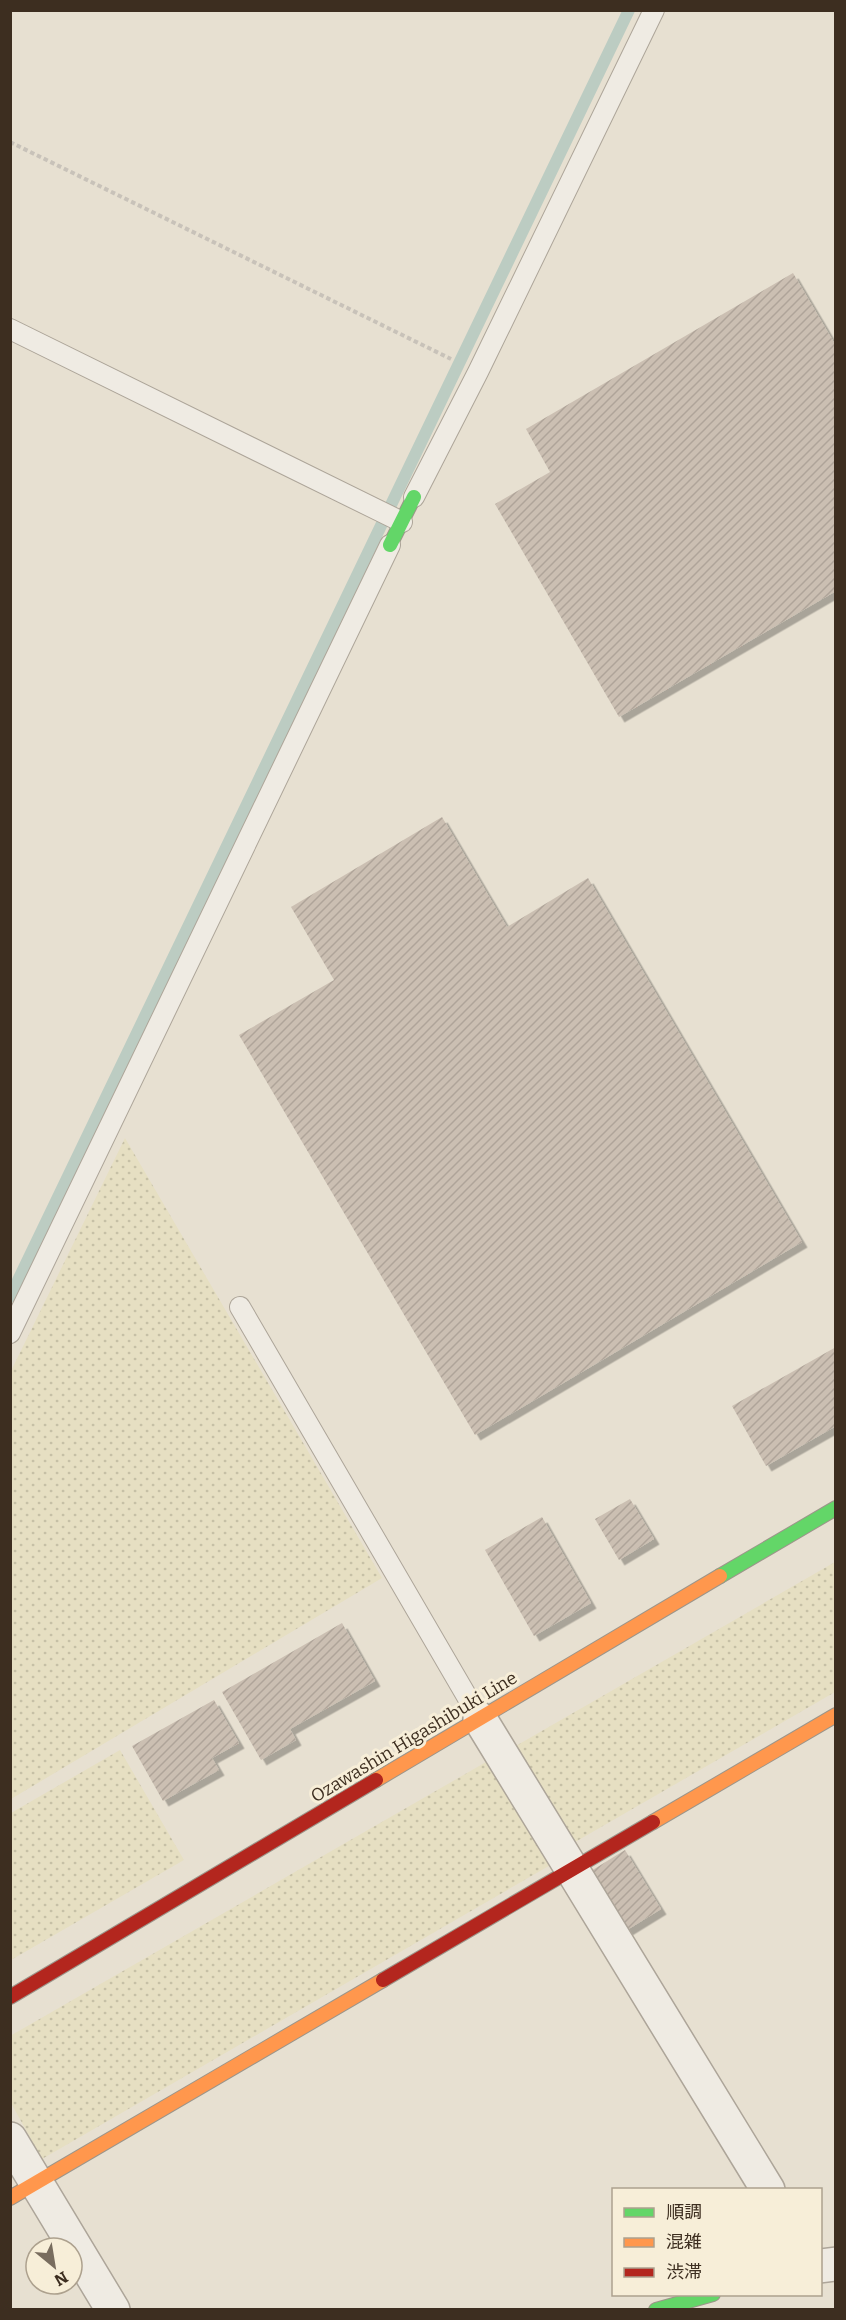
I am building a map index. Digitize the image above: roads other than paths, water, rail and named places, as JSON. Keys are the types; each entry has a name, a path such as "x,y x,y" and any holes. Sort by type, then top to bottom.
{"street":[{"path":"390,545 414,496"},
{"name":"Ozawashin Higashibuki Line","path":"10,1997 836,1508"},
{"path":"24,2190 836,1715"},
{"path":"480,1719 767,2188"},
{"path":"10,2139 24,2190 113,2310"},
{"path":"656,2310 709,2296"}],"lane":[{"path":"414,496 478,372 654,10"},
{"path":"10,329 402,522"},
{"path":"10,1333 390,545"},
{"path":"240,1307 480,1719"}],"waterway":[{"path":"10,1297 629,10"}]}
